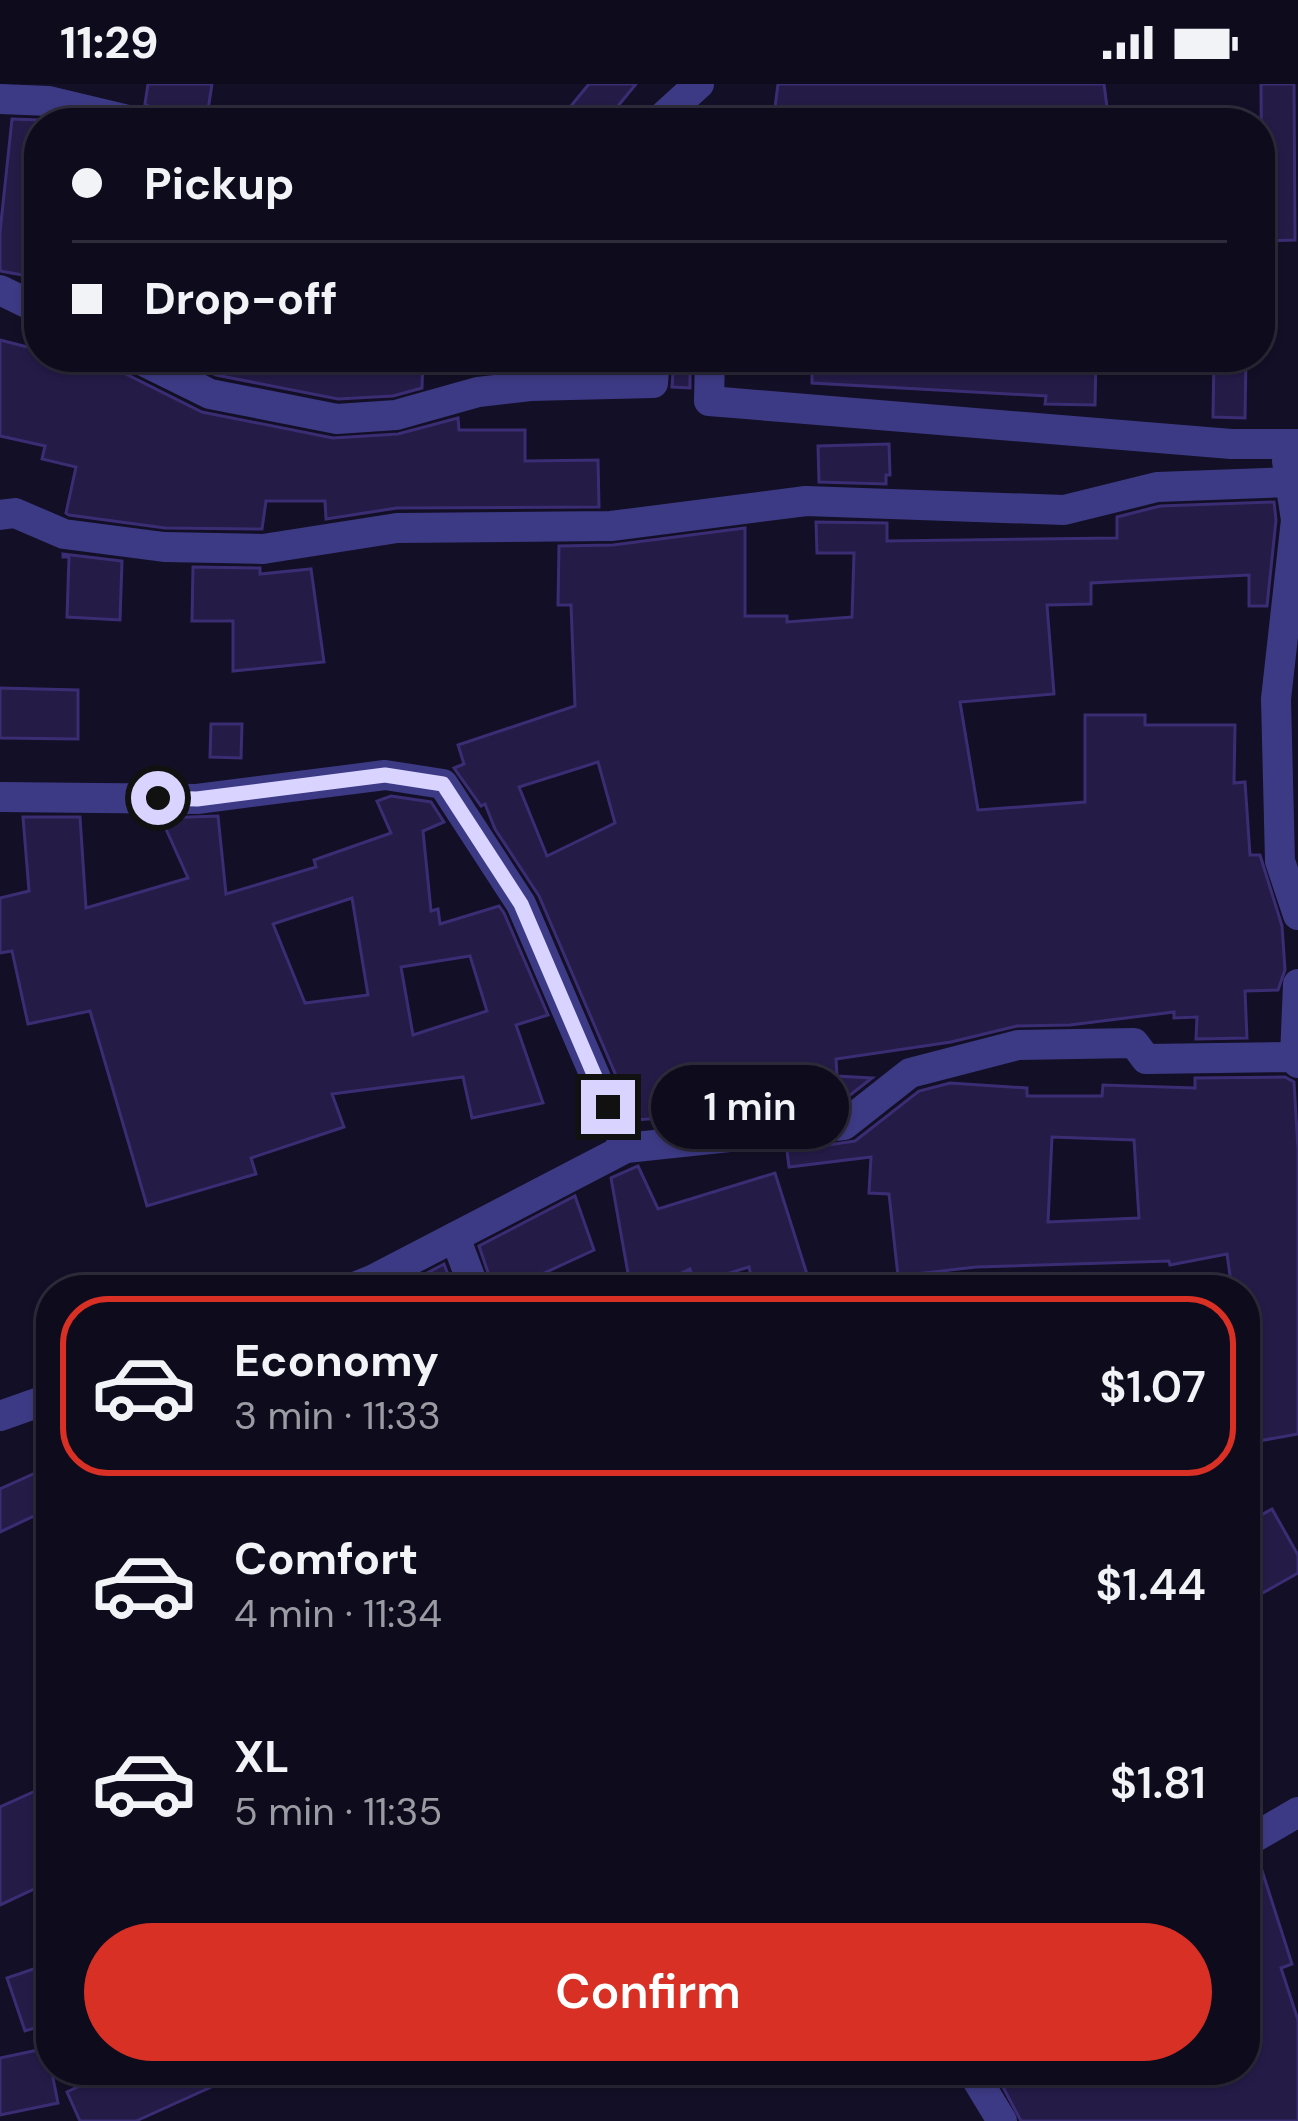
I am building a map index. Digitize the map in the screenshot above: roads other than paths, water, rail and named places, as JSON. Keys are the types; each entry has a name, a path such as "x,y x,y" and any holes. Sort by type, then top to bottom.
{"street":[{"path":"673,108 699,84"},
{"path":"0,100 49,101 78,108"},
{"path":"165,372 210,394 337,419 396,415 478,392 530,386 653,383 654,372"},
{"path":"710,372 709,401 1232,444 1291,444 1296,520 1276,699 1280,861 1298,915"},
{"path":"0,515 15,513 64,534 84,537 164,547 263,549 397,528 611,526 806,502 1064,509 1156,488 1290,482"},
{"path":"0,796 197,799 385,775 443,784 521,904 626,1148"},
{"path":"378,1275 626,1148 844,1125 910,1073 1018,1045 1134,1043 1146,1059 1296,1060 1298,984"},
{"path":"455,1238 470,1275"},
{"path":"0,1416 36,1403"},
{"path":"1260,1834 1298,1812"},
{"path":"980,2085 1002,2121"}]}
